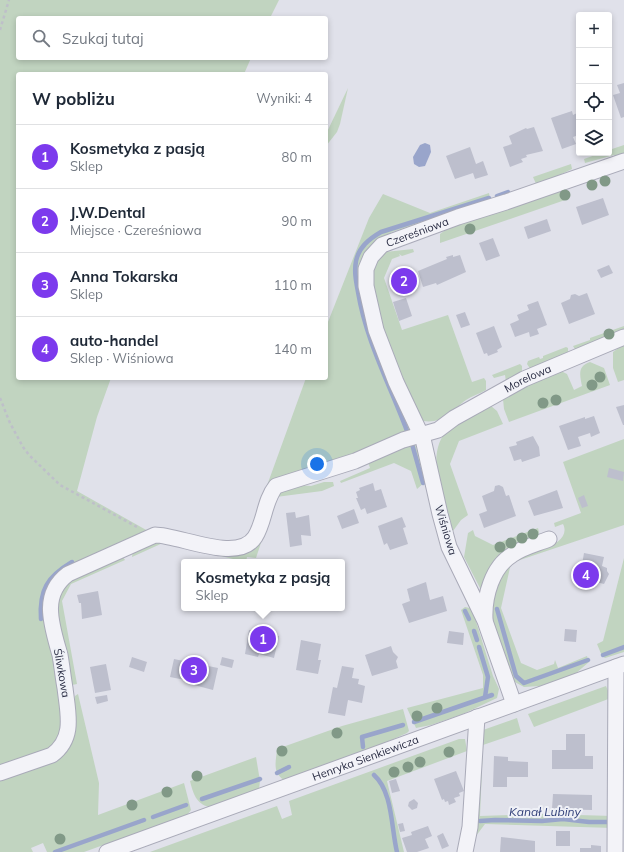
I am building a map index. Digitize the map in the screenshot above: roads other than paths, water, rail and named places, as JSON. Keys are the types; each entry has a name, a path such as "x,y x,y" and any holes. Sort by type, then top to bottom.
{"street":[{"name":"Czereśniowa","path":"421,435 388,363 368,303 366,275 367,265 373,254 382,245 624,161"},
{"name":"Morelowa","path":"276,486 355,461 394,444 438,430 454,418 524,379 624,337"},
{"name":"Morelowa","path":"428,458 431,441 438,430"},
{"name":"Wiśniowa","path":"421,435 428,458 449,547 485,621 514,704"},
{"name":"Śliwkowa","path":"0,773 52,755 63,744 68,732 69,719 63,671 50,615 51,596 63,578 74,570 147,538 167,536 213,547 242,547 255,537 267,502 276,486"},
{"name":"Wiśniowa","path":"485,621 486,602 489,589 504,560 518,551 549,538"},
{"name":"Henryka Sienkiewicza","path":"107,852 620,666"},
{"path":"615,852 620,666"},
{"path":"465,852 470,827 477,717"}],"water":[{"path":"425,143 430,145 431,152 425,166 419,167 414,164 413,157 420,145"}],"waterway":[{"path":"497,196 508,192"},
{"path":"407,431 379,363 367,328 356,280 355,269 357,256 365,244 381,232 489,198"},
{"path":"412,444 423,483"},
{"path":"41,619 41,600 46,585 56,573 72,562"},
{"path":"497,609 516,676 524,683 588,660"},
{"path":"465,611 469,619"},
{"path":"474,631 477,640"},
{"path":"479,647 488,677 485,697"},
{"path":"603,655 624,647"},
{"path":"414,722 492,695"},
{"path":"363,747 362,737 403,725"},
{"path":"277,773 289,767"},
{"path":"374,775 385,791 388,801 397,852"},
{"path":"202,799 260,779"},
{"path":"153,817 186,805"},
{"name":"Kanał Lubiny","path":"480,821 542,821 563,819 589,822 610,822"},
{"path":"55,852 144,820"}],"place":[{"name":"J.W.Dental","path":"404,281"},
{"name":"auto-handel","path":"586,575"},
{"name":"Kosmetyka z pasją","path":"263,639"},
{"name":"Anna Tokarska","path":"194,670"}]}
